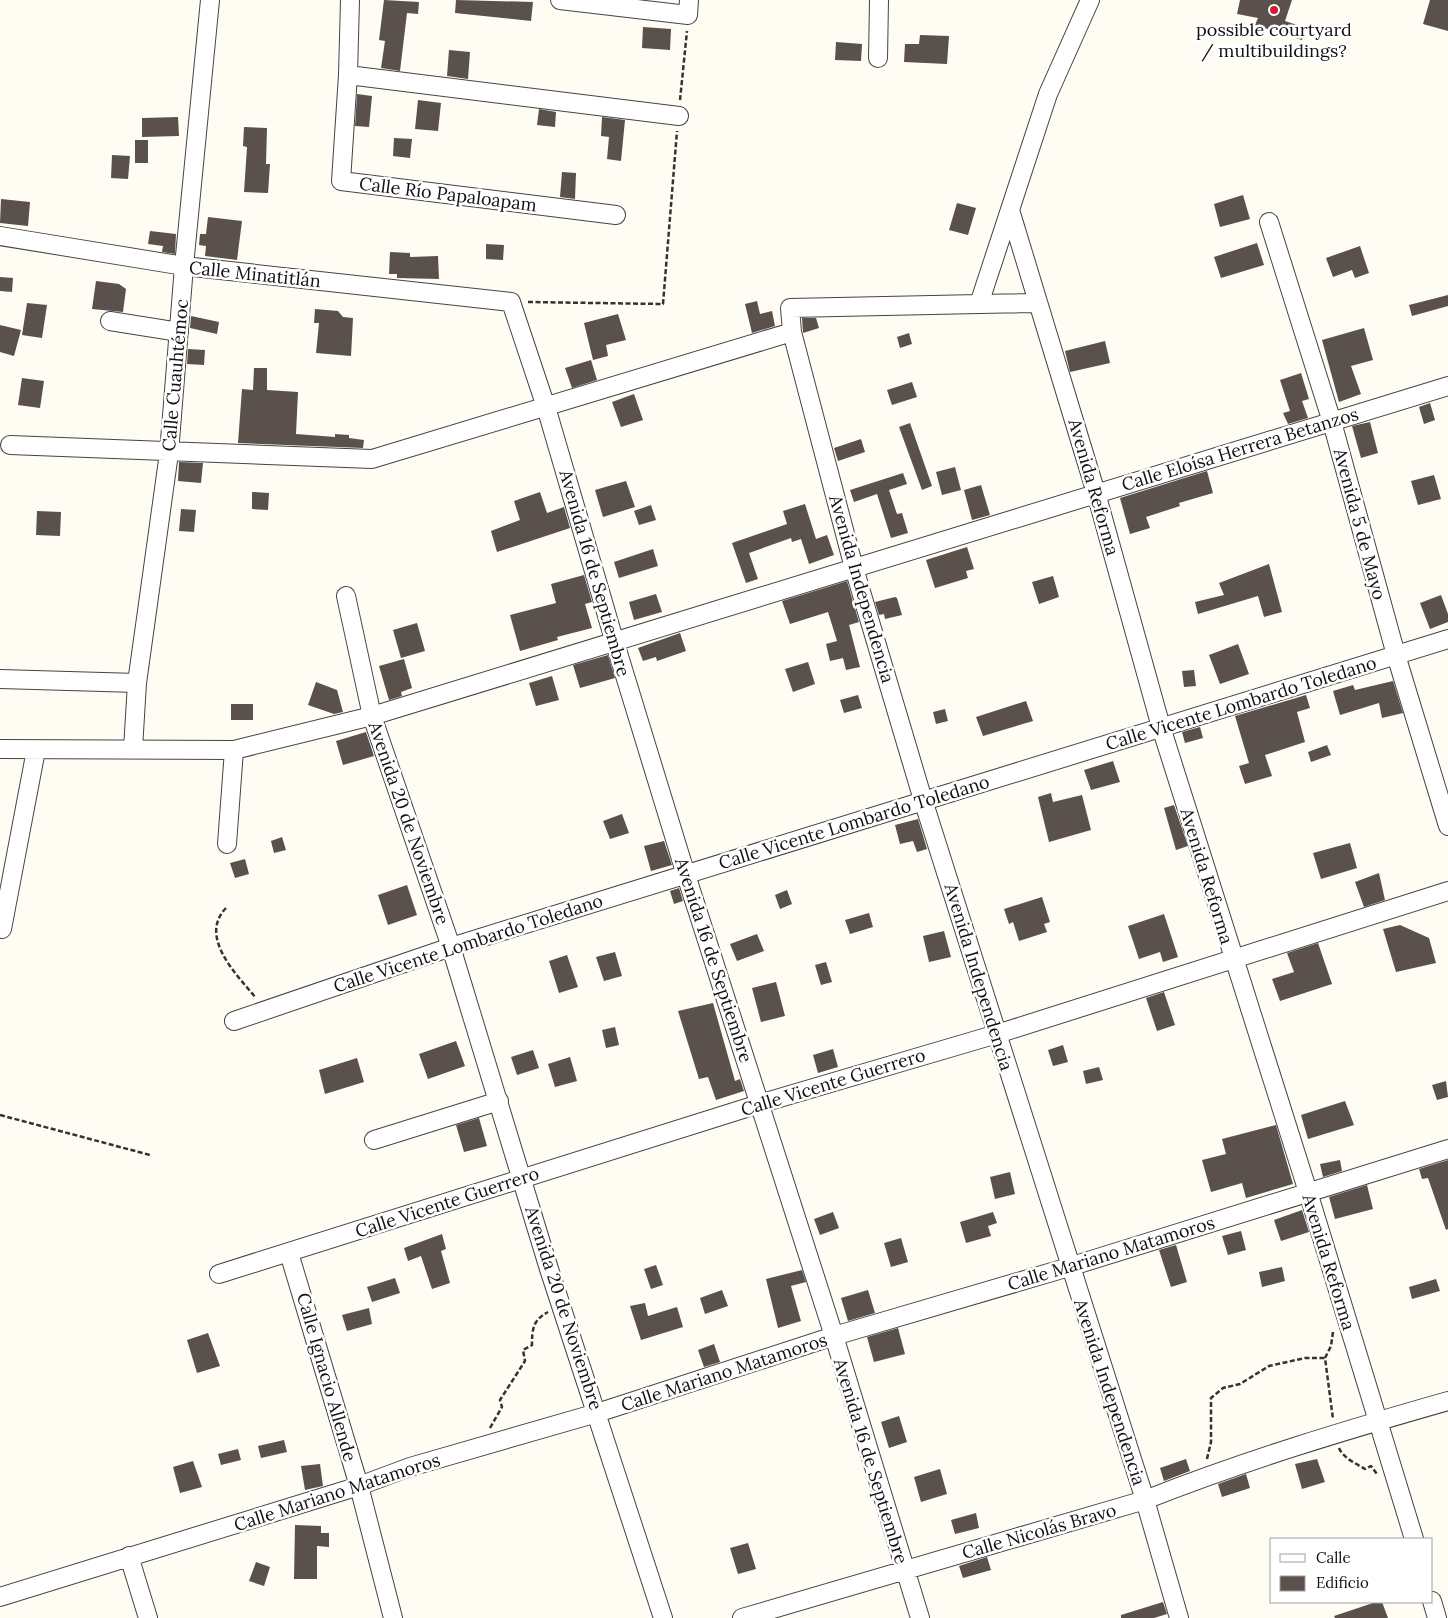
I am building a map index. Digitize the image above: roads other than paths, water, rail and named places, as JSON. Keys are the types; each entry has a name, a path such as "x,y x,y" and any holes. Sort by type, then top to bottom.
{"street":[{"name":"Calle Cuauhtémoc","path":"133,749 137,683 169,453 184,266 210,0"},
{"name":"Calle Río Papaloapam","path":"350,0 348,75 341,181 616,215"},
{"path":"560,0 688,8"},
{"path":"878,58 879,0"},
{"path":"1038,303 979,304 1048,94 1090,0"},
{"path":"348,75 678,116"},
{"name":"Avenida Reforma","path":"1010,210 1096,493 1161,727 1232,958 1308,1192 1414,1538"},
{"name":"Avenida 5 de Mayo","path":"1269,222 1332,422 1396,655 1448,826"},
{"name":"Calle Minatitlán","path":"0,236 184,266 511,302"},
{"name":"Avenida 16 de Septiembre","path":"511,302 546,407 615,643 686,875 834,1336 920,1618"},
{"name":"Avenida Independencia","path":"979,304 790,308 792,332 854,568 923,800 1069,1267 1145,1500 1179,1618"},
{"path":"110,321 179,332"},
{"path":"10,445 169,453 372,459 792,332"},
{"name":"Calle Eloísa Herrera Betanzos","path":"0,749 234,750 372,716 1448,386"},
{"name":"Avenida 20 de Noviembre","path":"346,596 372,716 451,947 523,1178 549,1269 562,1303 663,1618"},
{"name":"Calle Vicente Lombardo Toledano","path":"234,1021 451,947 1448,639"},
{"path":"0,679 137,683"},
{"path":"2,929 36,750"},
{"path":"227,844 234,750"},
{"name":"Calle Vicente Guerrero","path":"219,1274 760,1104 997,1034 1448,891"},
{"path":"374,1140 499,1101"},
{"name":"Calle Mariano Matamoros","path":"0,1597 478,1448 597,1413 834,1336 1069,1267 1448,1149"},
{"name":"Calle Ignacio Allende","path":"289,1253 359,1486 393,1618"},
{"name":"Calle Nicolás Bravo","path":"742,1618 1145,1500 1208,1476 1377,1421 1448,1401"},
{"path":"129,1556 148,1618"},
{"path":"1433,1603 1437,1618"}],"place":[{"name":"possible courtyard / multibuildings?","path":"1274,10"}]}
